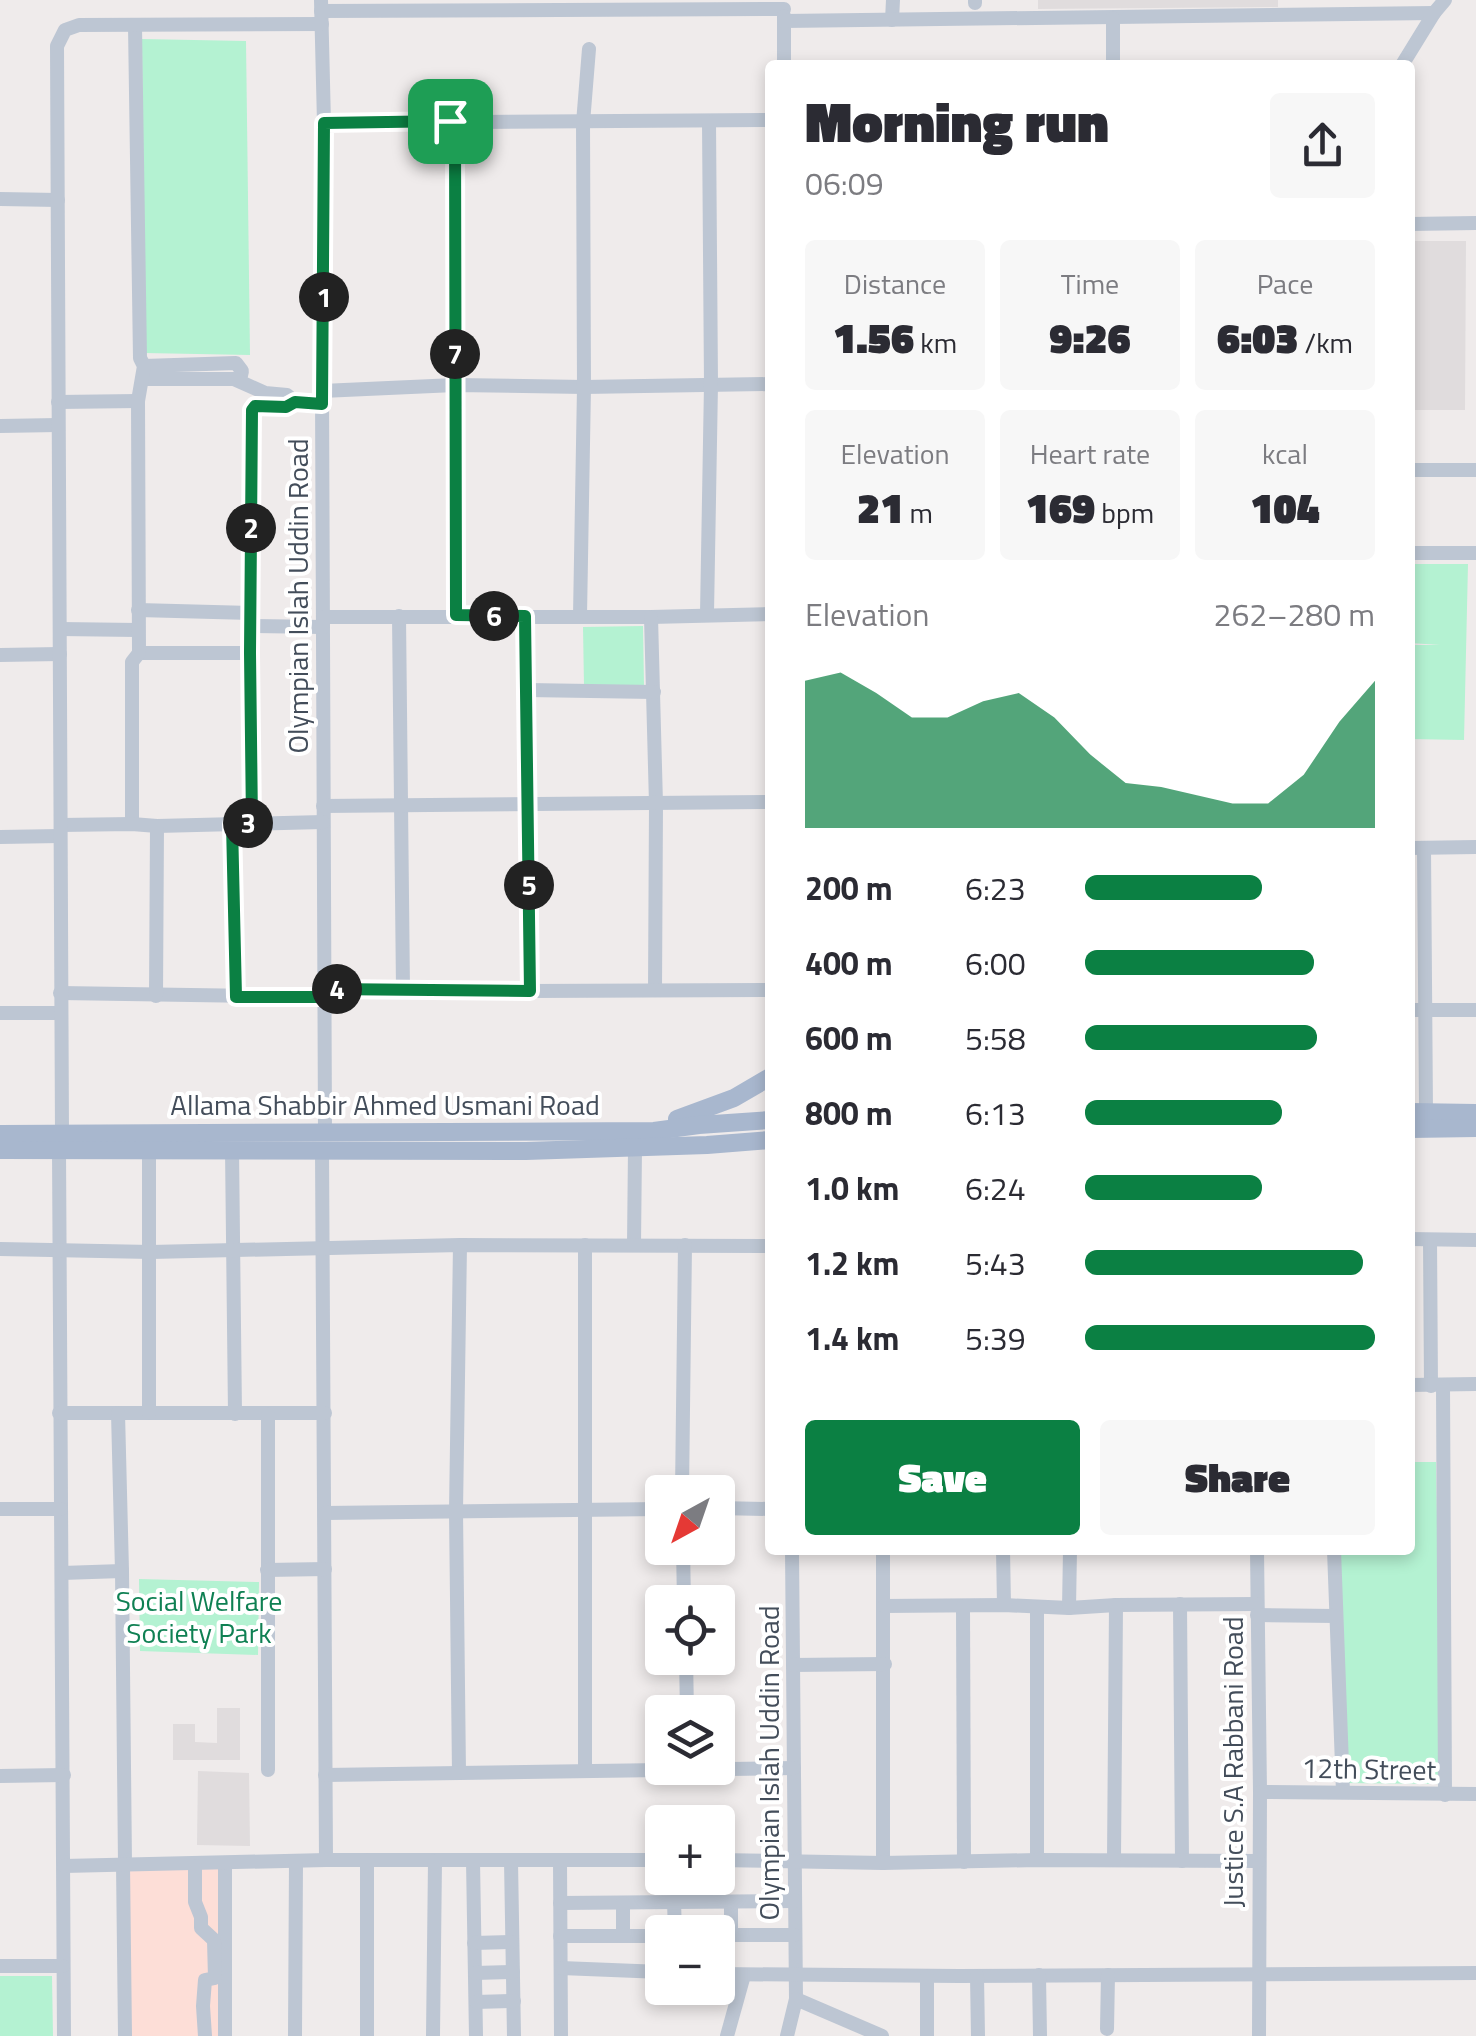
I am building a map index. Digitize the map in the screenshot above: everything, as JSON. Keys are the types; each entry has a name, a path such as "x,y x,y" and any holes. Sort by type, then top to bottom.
{"main road":[{"path":"654,1131 675,1119 734,1098 765,1080"},
{"path":"1418,1112 1476,1113"},
{"name":"Allama Shabbir Ahmed Usmani Road","path":"0,1150 60,1142 323,1141 654,1131 765,1120"},
{"path":"1415,1128 1476,1128"},
{"name":"Allama Shabbir Ahmed Usmani Road","path":"0,1134 149,1150 232,1149 323,1141 526,1151 765,1140"}],"street":[{"path":"892,20 894,0"},
{"path":"1405,60 1445,0"},
{"path":"64,2036 56,56 64,30 321,12 784,10 892,20 1113,18 1284,7 1434,13"},
{"path":"784,10 784,60"},
{"name":"Olympian Islah Uddin Road","path":"321,12 326,1860"},
{"path":"1113,18 1113,60"},
{"path":"132,824 132,662 139,653 138,401 144,372 140,358 136,26"},
{"path":"580,616 584,123 589,49"},
{"path":"324,123 765,120"},
{"path":"455,121 456,615"},
{"path":"707,614 711,384 709,122"},
{"path":"0,200 58,200"},
{"path":"1415,224 1476,223"},
{"path":"144,372 236,363 242,371 240,380 265,393 288,395 295,402"},
{"path":"252,823 250,653 255,406 286,407 322,397 456,386 765,384"},
{"path":"58,402 138,401"},
{"path":"0,426 58,425"},
{"path":"1415,470 1476,470"},
{"path":"1415,552 1476,553"},
{"path":"138,610 323,622 398,616 651,618 765,614"},
{"path":"398,616 403,990"},
{"path":"525,616 530,991"},
{"path":"651,618 655,990"},
{"path":"60,629 137,630"},
{"path":"139,653 250,653"},
{"path":"0,655 60,654"},
{"path":"527,690 654,692"},
{"path":"0,837 132,824 252,823 402,806 765,802"},
{"path":"232,824 236,997"},
{"path":"156,996 157,826"},
{"path":"1418,1112 1417,848 1476,848"},
{"path":"60,993 236,997 403,990 765,990"},
{"path":"1418,1010 1476,1010"},
{"path":"0,1013 60,1013"},
{"path":"634,1148 634,1245"},
{"path":"232,1149 235,1414"},
{"path":"148,1413 149,1150"},
{"path":"1415,1239 1476,1240"},
{"path":"1430,1240 1437,1386 1444,1795"},
{"path":"459,1772 456,1511 460,1245"},
{"path":"0,1249 150,1252 460,1245 765,1246"},
{"path":"585,1245 585,1770"},
{"path":"682,1475 685,1246"},
{"path":"1415,1386 1476,1384"},
{"path":"59,1413 325,1413"},
{"path":"118,1413 124,2036"},
{"path":"268,1414 268,1770"},
{"path":"735,1508 765,1508"},
{"path":"0,1509 61,1509"},
{"path":"324,1513 645,1509"},
{"name":"Olympian Islah Uddin Road","path":"787,2036 796,1999 792,1555"},
{"path":"883,1555 883,1862"},
{"path":"1002,1555 1004,1606"},
{"path":"1068,1608 1070,1555"},
{"name":"Justice S.A Rabbani Road","path":"1257,1555 1259,2036"},
{"path":"1334,1555 1343,1792"},
{"path":"266,1570 325,1569"},
{"path":"62,1573 122,1571"},
{"path":"884,1606 1068,1608 1180,1604 1335,1616"},
{"path":"1180,1604 1182,1861"},
{"path":"1114,1860 1116,1605"},
{"path":"963,1606 964,1862"},
{"path":"1037,1607 1037,1860"},
{"path":"793,1665 885,1664"},
{"path":"735,1769 794,1768"},
{"path":"325,1775 645,1769"},
{"path":"0,1776 64,1775"},
{"name":"12th Street","path":"1260,1792 1476,1794"},
{"path":"64,1866 326,1860 645,1860"},
{"path":"366,2036 367,1860"},
{"path":"433,2036 435,1860"},
{"path":"560,1860 562,2036"},
{"path":"735,1860 1259,1861"},
{"path":"294,2036 296,1861"},
{"path":"473,1861 476,2036"},
{"path":"511,1861 514,2036"},
{"path":"225,1864 225,2036"},
{"path":"195,1866 195,1902 201,1928 214,1940 214,1978 205,1980 206,2036"},
{"path":"560,1903 795,1901"},
{"path":"623,1902 624,1936"},
{"path":"674,1902 674,1915"},
{"path":"728,1915 731,1902"},
{"path":"735,1935 795,1934"},
{"path":"560,1936 645,1936"},
{"path":"474,1943 512,1942"},
{"path":"0,1966 63,1966"},
{"path":"561,1968 645,1971"},
{"path":"475,1972 513,1972"},
{"path":"735,1975 1476,1973"},
{"path":"727,2036 744,1975"},
{"path":"1039,1975 1040,2036"},
{"path":"1107,2029 1108,1975"},
{"path":"927,1976 928,2036"},
{"path":"976,1976 978,2036"},
{"path":"796,1999 882,2036"},
{"path":"476,2002 514,2001"}],"shaded area":[{"path":"1038,0 1278,0 1278,7 1038,9"},
{"path":"1415,241 1466,241 1465,410 1415,410"},
{"path":"217,1708 240,1708 240,1760 173,1760 173,1724 195,1724 195,1742 217,1743"},
{"path":"198,1771 249,1773 250,1846 197,1845"},
{"path":"127,1869 220,1869 221,2036 128,2036"}],"green space":[{"path":"142,39 246,41 250,355 144,353"},
{"path":"1415,564 1468,564 1464,740 1415,739 1415,645 1440,645 1415,643"},
{"path":"643,626 644,686 584,686 583,627"},
{"path":"1415,1462 1436,1462 1442,1784 1341,1783 1340,1555 1415,1555"},
{"name":"Social Welfare Society Park","path":"139,1579 259,1582 258,1655 140,1651"},
{"path":"0,1976 52,1976 53,2036 0,2036"}],"route":[{"path":"450,121 455,121 456,615 525,616 530,991 326,989 325,997 236,997 232,824 252,823 252,410 255,406 286,407 295,402 322,404 324,123 450,121"}]}
